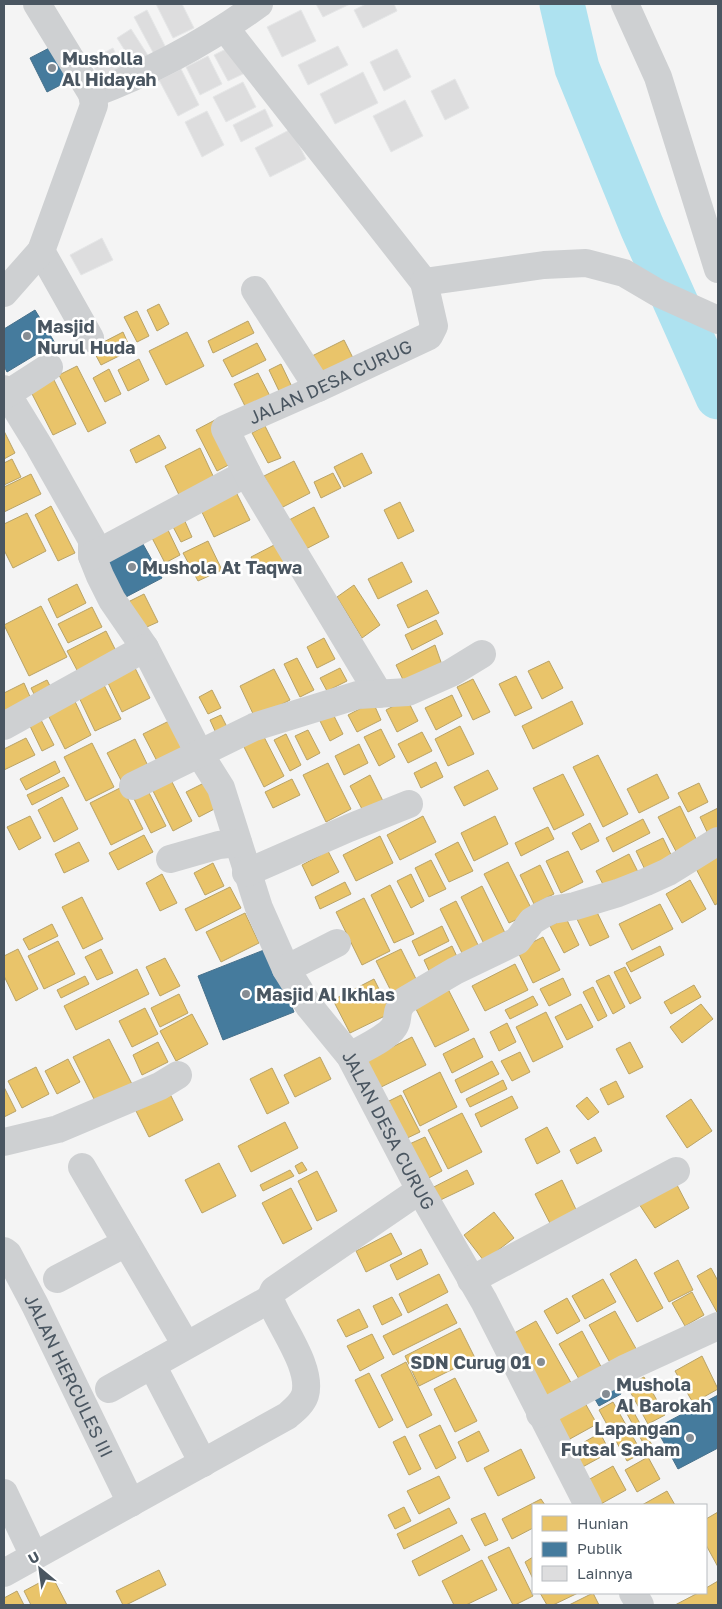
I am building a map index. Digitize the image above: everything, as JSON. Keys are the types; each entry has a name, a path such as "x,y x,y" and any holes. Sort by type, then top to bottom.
{"street":[{"path":"4,293 41,251 94,105 92,94 37,4"},
{"path":"92,94 144,72 225,28 259,4"},
{"path":"625,4 658,77 718,270"},
{"name":"JALAN DESA CURUG","path":"225,28 424,282 434,326 429,336 226,429 247,473 379,694"},
{"path":"41,251 90,338"},
{"path":"424,282 544,265 586,263 624,273 658,293 718,320"},
{"path":"254,290 318,388"},
{"path":"5,393 49,367"},
{"name":"JALAN DESA CURUG","path":"5,393 39,446 92,540 92,556 112,600 145,648 199,753 221,788 258,908 286,969 309,1006 350,1056 420,1190 484,1301 587,1504"},
{"path":"92,556 247,473"},
{"path":"4,726 145,648"},
{"path":"133,786 254,727 358,695 408,692 451,673 482,654"},
{"path":"246,873 409,804"},
{"path":"350,1056 390,1032 396,1025 398,1007 404,1001 455,971 517,941 532,922 542,915 552,910 574,906 618,893 646,882 668,872 718,841"},
{"path":"170,859 211,847 238,844"},
{"path":"286,969 337,943"},
{"path":"4,1142 58,1129 160,1086 178,1075"},
{"path":"82,1168 186,1345"},
{"path":"471,1280 676,1171"},
{"path":"109,1389 270,1299 274,1290 420,1190"},
{"path":"57,1279 126,1243"},
{"name":"JALAN HERCULES III","path":"4,1251 8,1254 35,1305 131,1503"},
{"path":"4,1573 287,1416 298,1406 305,1395 304,1367 270,1299"},
{"path":"540,1414 624,1369 718,1326"},
{"path":"152,1365 203,1463"},
{"path":"4,1493 34,1556"}],"building: Hunian":[{"path":"159,304 169,324 157,331 147,310"},
{"path":"137,311 149,336 137,342 124,317"},
{"path":"248,321 254,333 213,353 208,341"},
{"path":"123,332 131,350 101,365 92,348"},
{"path":"187,332 204,366 166,385 149,351"},
{"path":"344,340 355,362 320,379 310,357"},
{"path":"257,343 266,360 232,377 223,360"},
{"path":"139,359 149,380 128,391 118,370"},
{"path":"281,364 292,387 280,393 269,370"},
{"path":"77,366 106,423 88,432 59,375"},
{"path":"109,369 121,394 105,402 93,378"},
{"path":"258,373 271,398 247,410 234,384"},
{"path":"52,376 76,424 53,435 29,388"},
{"path":"215,420 236,461 217,471 196,430"},
{"path":"265,426 281,458 268,463 252,433"},
{"path":"4,431 15,453 4,459"},
{"path":"159,435 166,448 136,463 130,450"},
{"path":"200,448 214,478 181,499 165,466"},
{"path":"362,453 372,473 344,487 334,467"},
{"path":"12,459 21,477 4,485 4,463"},
{"path":"294,461 310,493 281,508 264,476"},
{"path":"333,473 341,488 321,498 314,482"},
{"path":"31,474 41,494 4,512 4,487"},
{"path":"234,488 250,520 214,537 199,506"},
{"path":"400,502 414,531 398,539 384,510"},
{"path":"51,506 75,553 58,561 35,515"},
{"path":"314,507 329,537 304,550 289,520"},
{"path":"27,513 46,551 13,568 4,550 4,524"},
{"path":"183,517 192,537 181,542 171,523"},
{"path":"167,528 180,555 165,563 151,536"},
{"path":"208,541 222,570 198,581 183,553"},
{"path":"278,543 287,560 259,574 251,557"},
{"path":"402,562 412,582 378,599 368,579"},
{"path":"77,584 86,603 57,618 48,599"},
{"path":"354,585 380,625 362,638 337,597"},
{"path":"427,590 439,613 408,628 397,605"},
{"path":"144,594 158,622 140,630 126,603"},
{"path":"41,606 67,657 29,676 4,625"},
{"path":"92,607 102,627 68,643 58,624"},
{"path":"436,620 443,634 412,650 405,635"},
{"path":"106,631 117,653 78,672 67,651"},
{"path":"324,638 335,659 317,668 307,647"},
{"path":"435,645 442,665 405,684 396,665"},
{"path":"297,658 314,690 300,697 284,664"},
{"path":"549,661 563,688 542,699 528,671"},
{"path":"135,668 150,698 122,712 107,681"},
{"path":"340,668 347,681 327,691 320,678"},
{"path":"274,669 290,700 255,718 240,686"},
{"path":"516,676 532,708 515,716 499,684"},
{"path":"101,679 121,719 95,731 76,691"},
{"path":"473,679 490,712 473,720 457,687"},
{"path":"47,680 50,686 34,694 31,688"},
{"path":"24,683 31,699 4,712 4,693"},
{"path":"212,690 221,708 208,714 199,697"},
{"path":"71,693 91,735 65,749 44,707"},
{"path":"452,695 462,716 436,730 425,708"},
{"path":"407,699 418,721 397,732 386,710"},
{"path":"572,701 583,724 533,749 522,726"},
{"path":"373,702 381,720 357,732 348,715"},
{"path":"331,710 343,734 330,741 318,717"},
{"path":"221,715 227,727 216,733 210,720"},
{"path":"40,718 54,745 42,751 29,724"},
{"path":"171,720 185,749 158,763 143,734"},
{"path":"460,726 474,754 448,766 435,739"},
{"path":"381,729 395,757 379,766 364,737"},
{"path":"308,730 320,753 307,760 295,736"},
{"path":"422,732 432,751 408,763 398,744"},
{"path":"262,733 284,776 264,787 242,743"},
{"path":"286,734 301,765 290,771 274,740"},
{"path":"26,738 35,755 4,770 4,749"},
{"path":"135,739 149,768 122,782 107,753"},
{"path":"92,743 114,787 86,801 64,757"},
{"path":"359,744 368,763 344,775 335,756"},
{"path":"598,755 628,814 603,827 573,767"},
{"path":"55,761 60,772 26,790 20,779"},
{"path":"436,762 443,777 421,788 414,773"},
{"path":"328,763 351,809 326,822 303,775"},
{"path":"488,770 498,789 464,806 454,787"},
{"path":"563,774 584,815 554,830 533,788"},
{"path":"657,774 669,798 639,813 627,789"},
{"path":"370,775 383,801 363,811 350,786"},
{"path":"64,777 69,786 32,805 27,795"},
{"path":"292,779 300,795 273,808 265,792"},
{"path":"171,780 192,821 173,831 152,789"},
{"path":"210,780 222,805 199,817 186,792"},
{"path":"699,783 708,802 688,812 678,793"},
{"path":"122,787 143,829 111,845 90,803"},
{"path":"146,787 166,826 151,833 132,795"},
{"path":"62,797 78,829 54,842 38,810"},
{"path":"680,806 701,849 680,859 658,817"},
{"path":"718,808 718,831 709,836 700,817"},
{"path":"30,816 41,838 19,850 7,827"},
{"path":"423,816 436,842 400,860 387,835"},
{"path":"495,816 508,844 474,861 461,833"},
{"path":"643,819 650,833 613,852 606,838"},
{"path":"590,823 599,841 581,850 572,833"},
{"path":"548,827 554,839 521,856 515,843"},
{"path":"144,835 153,852 118,870 109,853"},
{"path":"380,836 393,863 356,881 343,855"},
{"path":"663,838 676,865 649,878 636,851"},
{"path":"79,842 89,861 64,873 55,854"},
{"path":"458,842 473,871 449,882 435,854"},
{"path":"328,851 339,872 312,886 302,865"},
{"path":"568,851 583,882 561,893 546,861"},
{"path":"718,853 718,903 715,905 694,865"},
{"path":"629,854 639,874 606,890 596,871"},
{"path":"431,860 446,889 429,897 415,868"},
{"path":"508,862 533,912 509,923 484,874"},
{"path":"213,863 224,886 205,895 194,873"},
{"path":"540,865 554,894 534,904 520,875"},
{"path":"162,874 177,903 160,911 146,883"},
{"path":"411,874 424,901 411,908 397,881"},
{"path":"690,880 706,909 682,923 666,894"},
{"path":"345,882 351,894 320,909 315,897"},
{"path":"390,885 414,934 394,943 371,895"},
{"path":"482,886 507,937 486,948 461,897"},
{"path":"230,887 241,908 196,931 185,909"},
{"path":"82,897 103,939 83,949 62,907"},
{"path":"364,898 390,951 362,965 336,912"},
{"path":"456,901 479,947 463,955 440,909"},
{"path":"660,904 673,929 632,950 619,924"},
{"path":"595,908 609,937 590,946 576,917"},
{"path":"245,913 259,943 221,962 206,932"},
{"path":"566,918 579,945 564,953 550,926"},
{"path":"52,924 58,936 29,950 23,939"},
{"path":"442,926 449,941 419,956 412,941"},
{"path":"543,937 560,970 533,983 517,950"},
{"path":"58,941 75,974 44,989 28,956"},
{"path":"452,946 459,961 431,975 424,960"},
{"path":"660,946 664,955 631,972 626,963"},
{"path":"18,949 38,989 16,1001 4,976 4,956"},
{"path":"101,949 113,973 97,980 85,957"},
{"path":"401,949 419,985 394,997 376,961"},
{"path":"165,958 180,986 160,996 146,967"},
{"path":"515,964 528,990 485,1011 472,986"},
{"path":"625,967 641,998 630,1004 614,972"},
{"path":"137,969 149,994 76,1030 64,1006"},
{"path":"609,975 625,1007 613,1014 596,981"},
{"path":"85,976 89,984 61,998 57,990"},
{"path":"563,978 571,995 549,1006 540,989"},
{"path":"374,979 391,1013 350,1033 333,1000"},
{"path":"694,985 701,997 671,1014 664,1002"},
{"path":"447,987 469,1030 435,1047 414,1005"},
{"path":"593,987 607,1016 598,1021 583,992"},
{"path":"179,994 188,1013 160,1027 151,1008"},
{"path":"533,996 538,1005 510,1019 505,1010"},
{"path":"581,1004 593,1027 567,1040 555,1017"},
{"path":"701,1004 713,1019 682,1043 670,1027"},
{"path":"145,1008 158,1034 132,1047 119,1021"},
{"path":"546,1012 563,1047 533,1062 516,1027"},
{"path":"192,1014 208,1044 176,1061 160,1031"},
{"path":"507,1023 516,1042 499,1051 490,1032"},
{"path":"412,1037 426,1065 373,1091 359,1064"},
{"path":"474,1038 483,1057 452,1073 443,1054"},
{"path":"109,1039 133,1086 97,1105 73,1057"},
{"path":"158,1042 168,1062 142,1075 133,1055"},
{"path":"630,1042 643,1067 629,1074 616,1049"},
{"path":"520,1052 530,1072 512,1081 501,1061"},
{"path":"320,1057 331,1079 295,1097 284,1075"},
{"path":"68,1059 80,1082 57,1094 45,1071"},
{"path":"492,1061 499,1074 461,1093 455,1080"},
{"path":"36,1067 49,1094 22,1108 8,1081"},
{"path":"272,1068 289,1103 267,1114 250,1079"},
{"path":"440,1072 457,1107 420,1126 403,1091"},
{"path":"503,1080 507,1089 470,1107 466,1099"},
{"path":"616,1081 624,1097 608,1105 600,1089"},
{"path":"4,1087 16,1111 4,1117"},
{"path":"170,1094 183,1120 149,1137 136,1111"},
{"path":"401,1095 420,1132 401,1141 383,1104"},
{"path":"512,1096 518,1108 481,1127 475,1114"},
{"path":"587,1097 599,1112 588,1120 576,1106"},
{"path":"691,1099 712,1131 687,1148 666,1116"},
{"path":"462,1113 482,1152 448,1169 428,1130"},
{"path":"285,1122 298,1148 251,1172 238,1146"},
{"path":"547,1127 560,1152 537,1164 525,1139"},
{"path":"425,1137 442,1171 423,1181 405,1146"},
{"path":"595,1137 602,1151 577,1164 570,1150"},
{"path":"302,1162 307,1170 299,1174 295,1166"},
{"path":"219,1163 236,1196 202,1213 185,1180"},
{"path":"290,1170 294,1176 263,1191 260,1185"},
{"path":"467,1170 474,1184 432,1204 426,1191"},
{"path":"317,1171 337,1211 317,1221 298,1181"},
{"path":"562,1180 581,1220 555,1233 535,1194"},
{"path":"677,1185 689,1208 655,1228 639,1204"},
{"path":"291,1188 312,1229 283,1244 262,1203"},
{"path":"494,1212 514,1238 484,1261 464,1235"},
{"path":"391,1233 402,1254 366,1272 356,1251"},
{"path":"421,1249 428,1264 397,1280 390,1265"},
{"path":"636,1259 663,1308 637,1322 610,1274"},
{"path":"678,1260 693,1290 669,1302 654,1273"},
{"path":"711,1268 718,1281 718,1314 697,1276"},
{"path":"439,1274 448,1292 408,1313 399,1294"},
{"path":"603,1279 616,1302 585,1319 572,1296"},
{"path":"692,1292 704,1315 685,1326 672,1303"},
{"path":"392,1297 402,1315 382,1325 373,1306"},
{"path":"567,1298 580,1321 557,1334 544,1311"},
{"path":"447,1304 457,1323 393,1355 383,1336"},
{"path":"359,1309 368,1327 346,1337 337,1320"},
{"path":"615,1311 639,1354 613,1368 589,1325"},
{"name":"SDN Curug 01","path":"536,1321 574,1388 545,1404 507,1337"},
{"path":"460,1328 475,1358 419,1386 405,1356"},
{"path":"582,1331 605,1374 583,1386 559,1344"},
{"path":"372,1334 384,1358 360,1371 347,1346"},
{"path":"702,1356 718,1389 693,1403 675,1371"},
{"path":"406,1362 432,1415 407,1428 381,1375"},
{"path":"369,1373 393,1420 379,1428 355,1380"},
{"path":"644,1377 665,1415 648,1424 627,1386"},
{"path":"455,1378 477,1421 455,1432 434,1389"},
{"path":"613,1402 642,1453 627,1461 599,1410"},
{"path":"628,1402 652,1445 646,1448 622,1405"},
{"path":"585,1403 597,1424 559,1445 547,1424"},
{"path":"440,1425 456,1458 436,1469 419,1435"},
{"path":"479,1431 489,1451 467,1462 458,1442"},
{"path":"600,1433 610,1452 577,1470 567,1452"},
{"path":"405,1436 421,1469 409,1475 393,1442"},
{"path":"521,1449 535,1478 498,1496 484,1468"},
{"path":"648,1457 660,1479 637,1492 625,1470"},
{"path":"613,1466 626,1490 598,1504 581,1484"},
{"path":"439,1476 450,1498 419,1514 407,1491"},
{"path":"667,1491 674,1504 644,1504"},
{"path":"541,1499 544,1504 532,1504 532,1529 512,1539 502,1519"},
{"path":"404,1507 411,1521 395,1529 388,1515"},
{"path":"449,1508 457,1523 404,1549 397,1534"},
{"path":"718,1512 718,1567 707,1547 707,1518"},
{"path":"485,1513 498,1540 485,1546 471,1519"},
{"path":"462,1535 470,1550 419,1576 412,1561"},
{"path":"509,1547 533,1596 513,1605 488,1557"},
{"path":"532,1558 532,1577 525,1562"},
{"path":"482,1560 497,1590 466,1605 454,1605 442,1581"},
{"path":"159,1570 166,1585 123,1605 116,1591"},
{"path":"52,1576 67,1605 31,1605 24,1591"},
{"path":"718,1581 718,1605 675,1605 696,1594 707,1594 707,1587"},
{"path":"17,1591 24,1605 4,1605 4,1598"},
{"path":"541,1594 576,1594 553,1605 547,1605"},
{"path":"594,1594 599,1605 569,1605"}],"building: Publik":[{"name":"Musholla Al Hidayah","path":"57,44 74,78 47,92 30,58"},
{"name":"Masjid Nurul Huda","path":"35,310 55,343 7,372 4,366 4,329"},
{"name":"Mushola At Taqwa","path":"139,537 162,578 126,597 103,556"},
{"name":"Masjid Al Ikhlas","path":"269,948 294,1012 223,1040 198,976"},
{"name":"Mushola Al Barokah","path":"614,1381 621,1394 599,1406 592,1394"},
{"name":"Lapangan Futsal Saham","path":"718,1395 718,1448 678,1469 656,1428"}],"building: Lainnya":[{"path":"156,4 182,4 194,28 173,38"},
{"path":"316,4 350,4 323,17"},
{"path":"366,4 394,4 397,11 363,28 354,10"},
{"path":"147,10 168,52 156,58 134,17"},
{"path":"301,10 316,41 282,57 267,27"},
{"path":"131,29 149,57 136,68 117,38"},
{"path":"232,46 245,73 228,81 214,55"},
{"path":"338,46 348,65 308,85 298,65"},
{"path":"113,48 124,72 102,83 90,60"},
{"path":"397,49 411,77 384,91 370,62"},
{"path":"208,56 222,84 200,95 186,67"},
{"path":"181,69 199,105 178,116 159,80"},
{"path":"363,72 378,103 335,124 320,94"},
{"path":"455,79 469,108 445,120 431,91"},
{"path":"243,82 256,107 226,122 213,97"},
{"path":"405,100 423,136 391,152 373,116"},
{"path":"265,109 273,126 241,142 233,125"},
{"path":"207,111 224,145 202,157 185,122"},
{"path":"291,129 306,159 270,177 255,148"},
{"path":"102,238 113,260 81,275 70,255"}],"waterway":[{"path":"562,4 577,68 642,227 718,397"}],"place":[{"name":"Musholla Al Hidayah","path":"52,68"},
{"name":"Masjid Nurul Huda","path":"27,336"},
{"name":"Mushola At Taqwa","path":"132,567"},
{"name":"Masjid Al Ikhlas","path":"246,994"},
{"name":"SDN Curug 01","path":"541,1362"},
{"name":"Mushola Al Barokah","path":"606,1394"},
{"name":"Lapangan Futsal Saham","path":"690,1438"}]}
